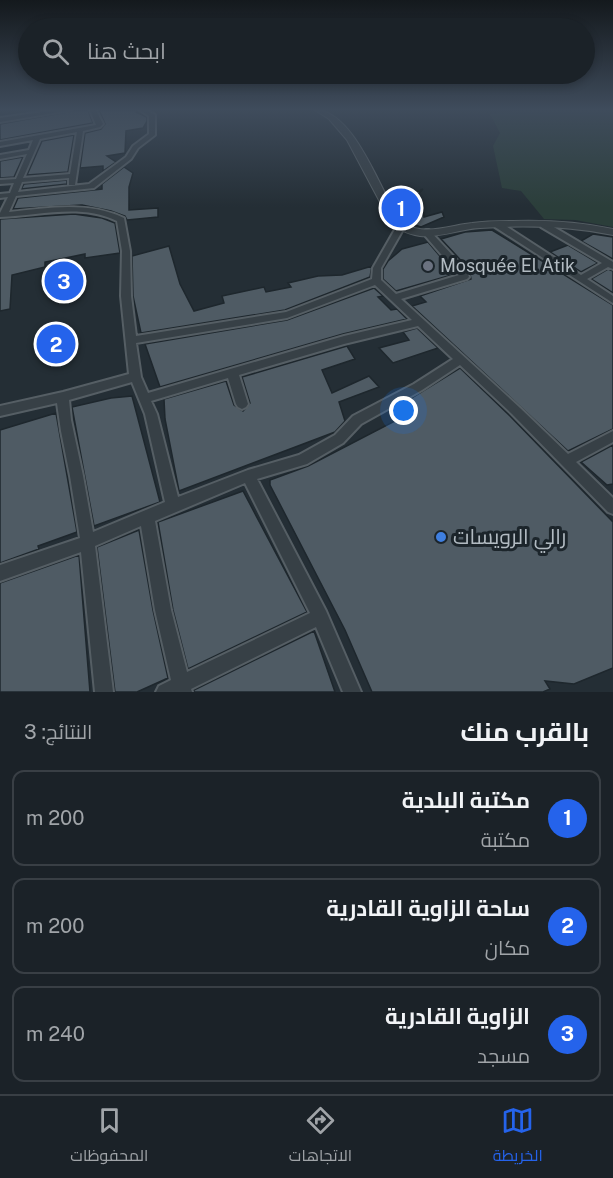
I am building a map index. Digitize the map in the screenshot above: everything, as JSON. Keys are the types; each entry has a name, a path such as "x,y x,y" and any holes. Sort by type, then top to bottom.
{"street":[{"path":"2,215 21,180 35,142"},
{"path":"58,211 73,176 78,142"},
{"path":"0,196 67,190 97,182 129,158 140,142"},
{"path":"351,142 377,191 401,226 426,232 498,225 597,228 613,232"},
{"path":"0,157 32,151"},
{"path":"0,182 73,176"},
{"path":"2,215 98,209 121,220 126,251 126,296 135,377 151,414 173,506"},
{"path":"498,225 613,300"},
{"path":"544,225 611,264"},
{"path":"376,281 377,268 401,226"},
{"path":"394,298 465,277 464,273 426,232"},
{"path":"580,279 611,264"},
{"path":"131,340 287,315 376,281"},
{"path":"376,281 516,411 613,507"},
{"path":"144,399 344,340 419,322"},
{"path":"0,573 88,542 248,476 302,460 339,439 357,420 418,387 459,360"},
{"path":"232,372 242,404"},
{"path":"0,411 63,398 135,377"},
{"path":"63,398 63,420 78,480 88,542 104,692"},
{"path":"566,461 613,436"},
{"path":"248,476 320,617 352,692"},
{"path":"147,518 176,690 320,617"}],"green space":[{"path":"495,142 613,142 613,227 575,220 544,219 521,191 502,188 493,146"}],"building":[{"path":"41,142 73,142 68,172 27,175"},
{"path":"84,142 125,142 125,153 107,156 116,162 103,171 103,166 80,168"},
{"path":"23,157 14,177 0,178 0,161"},
{"path":"124,167 133,173 129,187 129,210 158,208 158,217 127,220 125,216 111,211 82,205 13,209 18,198 102,189 102,184"},
{"path":"67,180 67,184 21,189 24,184"},
{"path":"423,189 404,209 423,210 424,217 442,212 444,217 421,227 406,222 417,219 402,211 400,213 395,196 402,199"},
{"path":"74,214 102,218 115,223 120,253 85,258 85,254 45,262 45,267 12,275 10,309 0,311 0,219"},
{"path":"492,230 613,305 613,429 568,451 412,306 426,302 420,296 471,279 469,269 441,239 465,232"},
{"path":"593,234 613,237 613,259 581,241"},
{"name":"Mosquée El Atik","path":"428,242 455,274 396,291 383,279 383,269 388,261 402,249"},
{"path":"568,245 598,263 581,272 550,252"},
{"path":"169,246 180,284 194,311 224,303 222,296 264,287 266,292 291,287 288,283 318,276 342,275 372,266 370,277 285,310 141,333 133,296 132,256"},
{"path":"608,269 613,271 613,293 591,279"},
{"path":"374,288 383,296 378,297 391,310 397,309 407,319 343,334 160,387 145,344 287,320"},
{"path":"417,328 438,348 393,363 379,348 409,340 403,332"},
{"path":"347,346 355,359 322,370 332,393 369,376 379,387 339,402 345,421 335,432 179,491 165,419 164,399 226,381 234,405 243,411 250,403 242,377"},
{"path":"460,368 613,522 613,668 574,684 545,681 550,689 543,692 372,692 345,630 270,485 270,480 308,466 397,420 392,410"},
{"path":"132,396 160,502 94,526 72,407 111,398"},
{"path":"56,413 77,532 0,563 0,430"},
{"path":"613,445 613,484 607,485 581,462"},
{"path":"243,491 307,612 188,669 173,610 158,522"},
{"path":"139,530 168,678 137,692 115,692 97,547"},
{"path":"79,555 90,692 0,692 0,583"},
{"path":"314,631 335,692 194,692 194,690"}],"place":[{"name":"مكتبة البلدية","path":"401,208"},
{"name":"Mosquée El Atik","path":"428,266"},
{"name":"الزاوية القادرية","path":"64,281"},
{"name":"ساحة الزاوية القادرية","path":"56,344"},
{"name":"رالي الرويسات","path":"441,537"}]}
